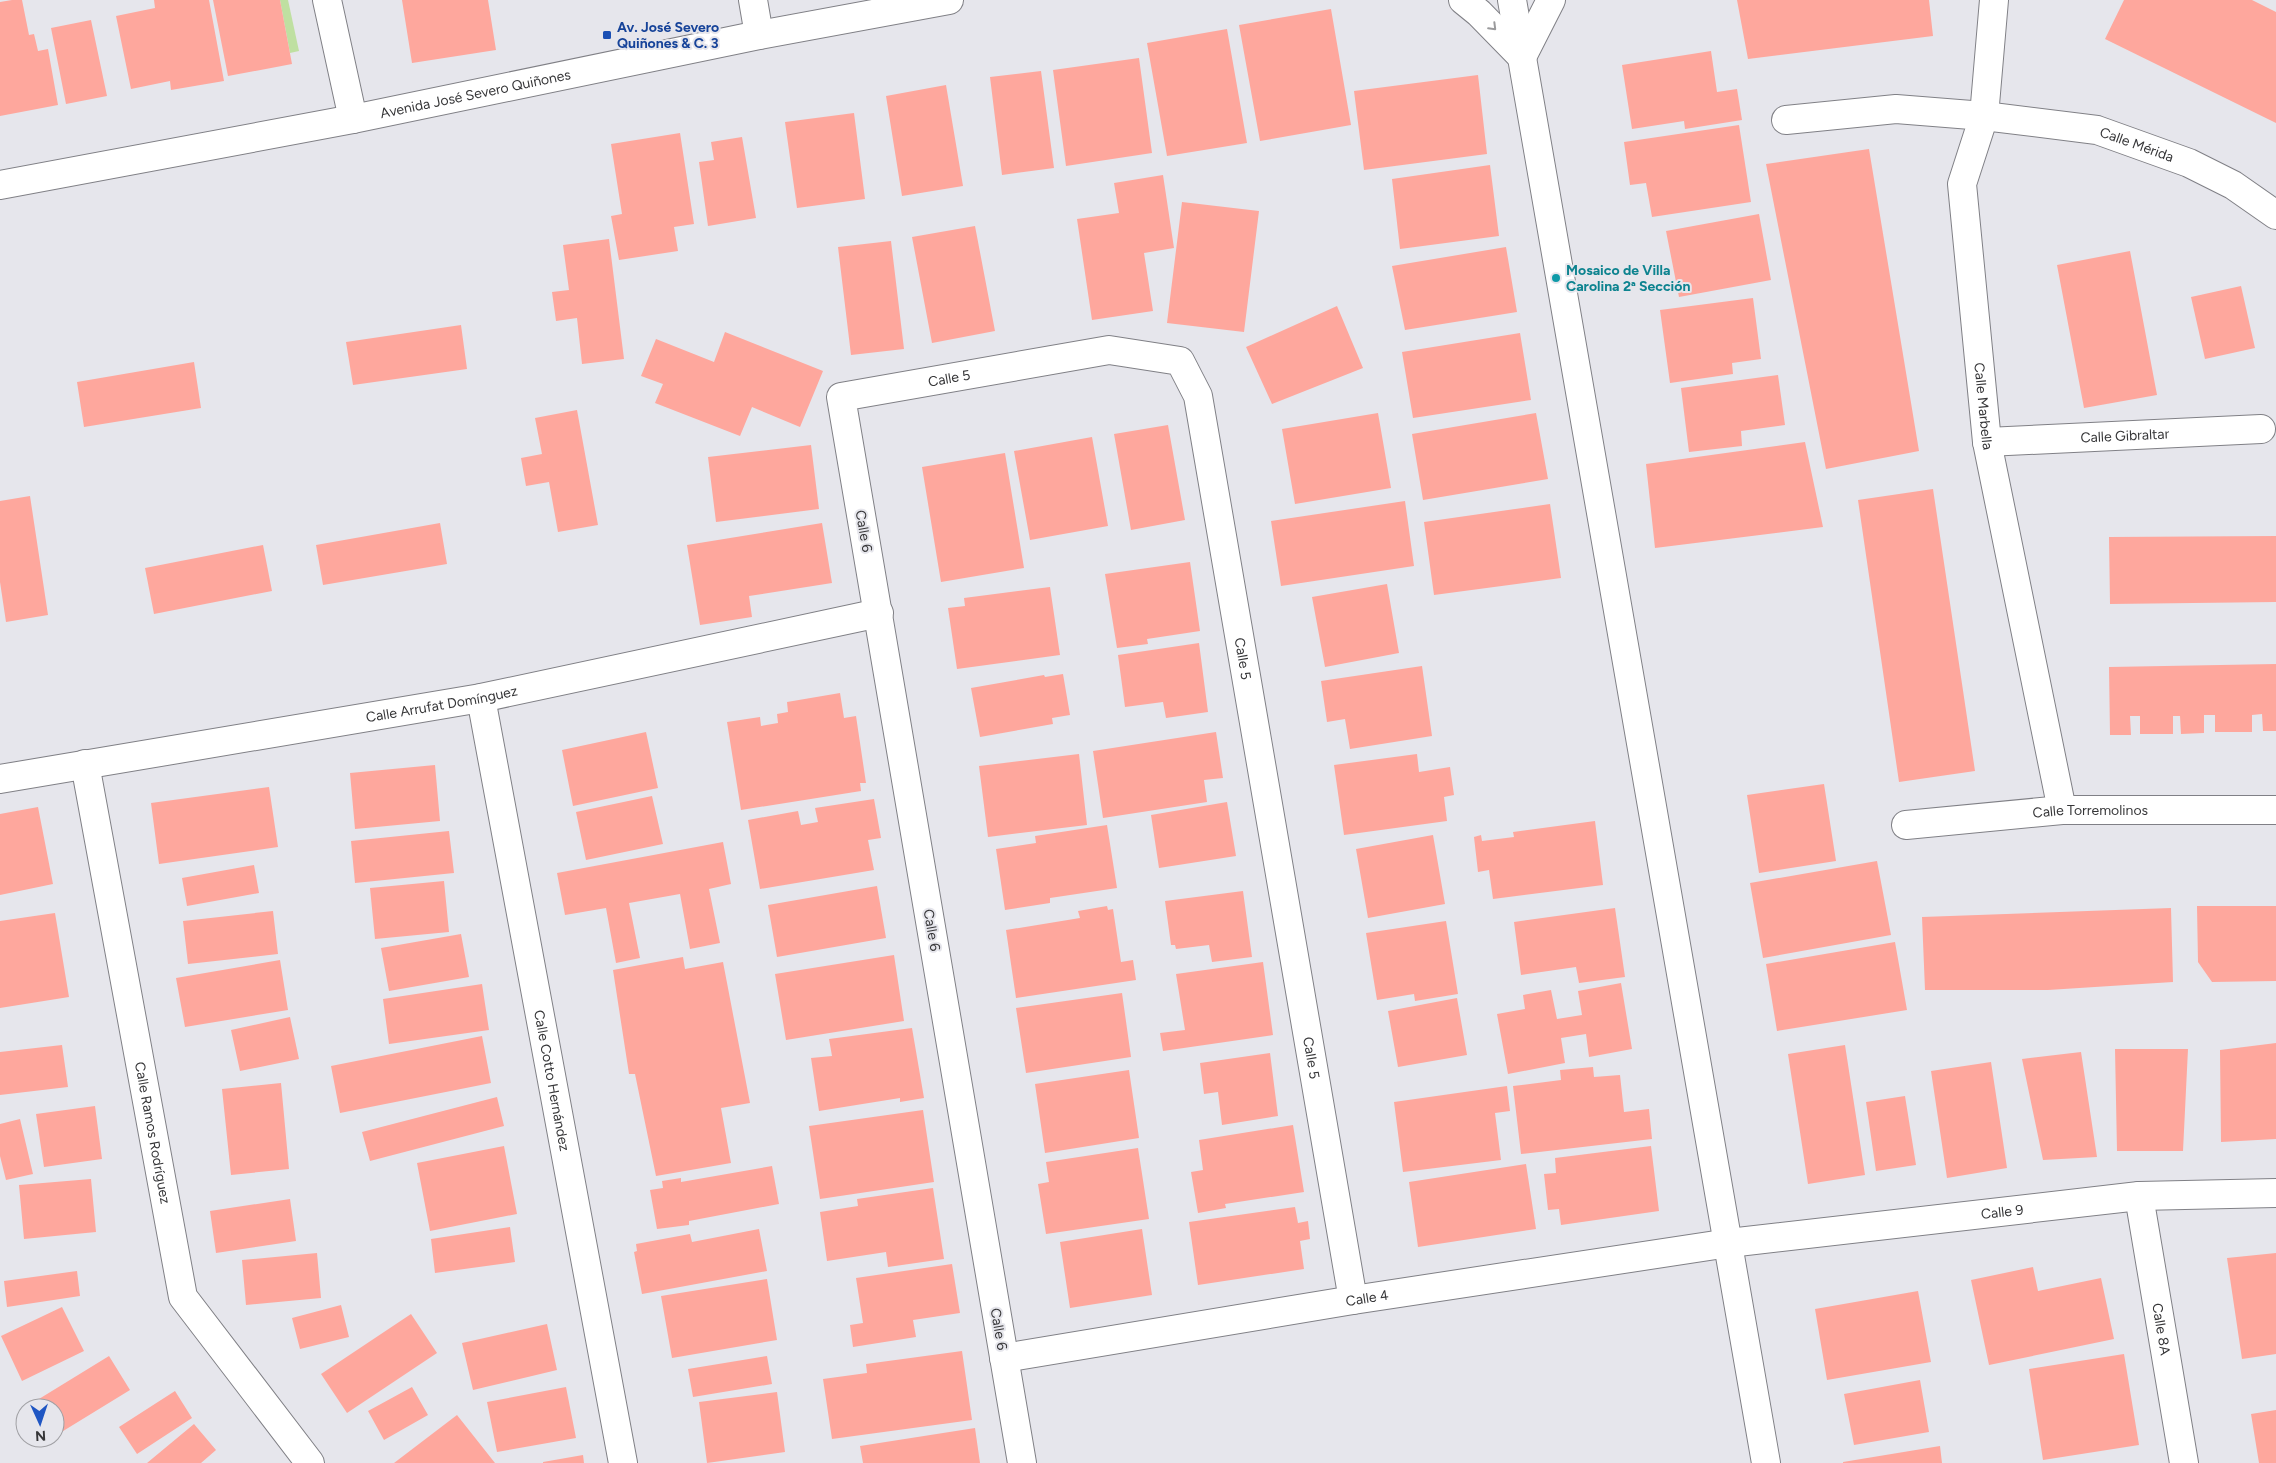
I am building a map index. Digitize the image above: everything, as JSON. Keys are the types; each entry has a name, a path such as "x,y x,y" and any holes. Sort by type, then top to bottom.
{"street":[{"path":"327,0 352,119"},
{"path":"753,0 759,35"},
{"name":"Avenida José Severo Quiñones","path":"0,185 352,119 759,35 949,0"},
{"path":"1462,0 1479,13 1522,56"},
{"path":"1512,0 1730,1242 1766,1463"},
{"path":"1522,56 1550,0"},
{"name":"Calle Marbella","path":"1994,0 1984,116 1962,184 1988,442 2062,810"},
{"name":"Calle Mérida","path":"1786,120 1896,110 1984,116 2097,130 2189,163 2233,185 2276,214"},
{"name":"Calle 5","path":"841,397 1110,350 1180,361 1198,396 1353,1300"},
{"name":"Calle 6","path":"841,397 1022,1463"},
{"name":"Calle Gibraltar","path":"1988,442 2261,429"},
{"name":"Calle Arrufat Domínguez","path":"0,779 481,698 878,613"},
{"name":"Calle Cotto Hernández","path":"481,698 623,1463"},
{"name":"Calle Ramos Rodríguez","path":"85,764 183,1297 310,1463"},
{"name":"Calle Torremolinos","path":"1906,824 2062,810 2276,810"},
{"name":"Calle 9","path":"1730,1242 2140,1196 2276,1193"},
{"name":"Calle 8A","path":"2140,1196 2184,1463"},
{"name":"Calle 4","path":"1004,1358 1353,1300 1730,1242"}],"green space":[{"path":"280,0 288,0 299,51 290,53"}],"building":[{"path":"22,0 29,35 34,34 38,51 48,49 58,105 0,116 0,2"},
{"path":"154,0 209,0 224,81 171,90 170,81 131,89 116,16 155,8"},
{"path":"213,0 280,0 292,64 228,76"},
{"path":"402,0 488,0 496,50 412,63"},
{"path":"1737,0 1929,0 1933,36 1748,59"},
{"path":"2124,0 2252,0 2276,12 2276,123 2105,39"},
{"path":"1331,9 1351,125 1260,141 1239,25"},
{"path":"91,20 107,96 66,104 51,28"},
{"path":"1227,29 1247,143 1167,156 1147,43"},
{"path":"1711,51 1717,92 1737,89 1742,120 1685,129 1684,121 1632,129 1622,65"},
{"path":"1139,58 1152,153 1066,166 1053,70"},
{"path":"1041,71 1054,168 1002,175 990,77"},
{"path":"1478,75 1487,154 1364,170 1354,91"},
{"path":"946,85 963,186 902,196 886,96"},
{"path":"854,113 865,199 797,208 785,122"},
{"path":"1739,125 1751,202 1652,217 1646,183 1630,185 1624,142"},
{"path":"680,133 694,224 674,227 678,251 619,260 611,216 622,214 611,144"},
{"path":"742,137 756,218 708,226 699,162 714,160 711,142"},
{"path":"1869,149 1919,451 1826,469 1766,164"},
{"path":"1490,165 1499,236 1400,249 1392,179"},
{"path":"1163,175 1174,248 1144,253 1153,311 1092,320 1077,219 1119,213 1114,183"},
{"path":"1182,202 1259,211 1244,332 1167,323"},
{"path":"1759,214 1771,280 1679,297 1666,231"},
{"path":"975,226 995,331 932,343 912,237"},
{"path":"609,239 624,359 582,364 577,318 556,321 552,292 569,290 563,245"},
{"path":"891,241 904,349 851,355 838,247"},
{"path":"1506,247 1517,312 1405,330 1392,266"},
{"path":"2130,251 2157,395 2084,408 2057,265"},
{"path":"2241,286 2255,348 2205,359 2191,297"},
{"path":"1753,298 1761,359 1732,363 1733,374 1670,383 1660,310"},
{"path":"1337,306 1363,368 1272,404 1246,347"},
{"path":"461,325 467,369 353,385 346,342"},
{"path":"725,332 823,371 800,427 752,407 740,436 655,403 663,384 641,376 656,339 714,362"},
{"path":"1520,333 1531,400 1413,418 1402,352"},
{"path":"194,362 201,408 84,427 77,382"},
{"path":"1778,375 1785,425 1741,431 1742,446 1689,452 1681,388"},
{"path":"577,410 598,525 558,532 549,482 526,486 521,458 542,454 535,418"},
{"path":"1378,413 1391,488 1295,504 1282,429"},
{"path":"1536,413 1548,479 1423,500 1412,434"},
{"path":"1168,425 1185,520 1131,530 1114,434"},
{"path":"1092,437 1108,526 1030,540 1014,451"},
{"path":"1805,442 1823,527 1655,548 1646,464"},
{"path":"811,445 819,509 716,522 708,457"},
{"path":"1005,453 1024,568 941,582 922,467"},
{"path":"1933,489 1975,771 1899,782 1858,500"},
{"path":"30,496 48,615 6,622 0,582 0,501"},
{"path":"1405,501 1414,566 1281,586 1271,521"},
{"path":"1550,504 1561,578 1434,595 1424,522"},
{"path":"440,523 447,564 323,585 316,545"},
{"path":"822,523 832,583 749,596 752,617 700,625 687,545"},
{"path":"2276,536 2276,602 2110,604 2109,537"},
{"path":"263,545 272,591 154,614 145,568"},
{"path":"1190,562 1200,631 1147,639 1148,644 1117,648 1105,574"},
{"path":"1387,584 1399,653 1325,667 1312,597"},
{"path":"1050,587 1060,655 957,669 948,608 965,606 964,598"},
{"path":"1199,643 1208,712 1166,718 1163,702 1125,707 1118,655"},
{"path":"2276,664 2276,731 2263,731 2262,714 2252,715 2252,732 2215,732 2215,715 2204,715 2204,733 2181,734 2180,716 2173,716 2173,734 2140,734 2140,716 2130,716 2131,735 2110,735 2109,667"},
{"path":"1422,666 1432,736 1350,749 1345,719 1327,722 1321,681"},
{"path":"1063,674 1070,715 1052,718 1053,724 980,737 971,688 1044,675 1045,677"},
{"path":"840,693 844,718 856,716 866,783 860,783 861,791 741,810 727,722 760,717 761,726 778,723 777,714 788,712 787,702"},
{"path":"646,732 658,788 573,806 562,750"},
{"path":"1216,732 1223,778 1204,780 1207,802 1103,818 1093,751"},
{"path":"1079,754 1087,825 988,837 979,766"},
{"path":"1417,754 1419,772 1450,767 1454,795 1444,797 1447,821 1344,835 1334,765"},
{"path":"435,765 440,821 355,829 350,773"},
{"path":"1824,784 1836,861 1759,873 1747,795"},
{"path":"269,787 278,847 159,864 151,803"},
{"path":"652,796 663,844 586,860 576,812"},
{"path":"874,799 881,838 868,840 874,870 760,889 748,820 798,811 801,825 818,822 815,808"},
{"path":"1227,802 1236,856 1159,868 1151,815"},
{"path":"38,807 53,884 0,895 0,814"},
{"path":"1595,821 1603,885 1493,899 1489,870 1478,872 1474,837 1481,835 1482,841 1514,837 1513,832"},
{"path":"1107,825 1117,888 1050,898 1050,903 1005,910 996,849 1036,843 1035,836"},
{"path":"449,831 454,873 355,883 351,841"},
{"path":"1433,835 1445,904 1368,918 1356,849"},
{"path":"723,842 731,884 709,889 720,943 690,949 680,894 629,903 640,958 616,963 606,908 565,915 557,873"},
{"path":"1877,861 1891,935 1763,958 1750,883"},
{"path":"254,865 259,893 187,906 182,878"},
{"path":"444,881 449,932 375,939 370,888"},
{"path":"877,886 886,938 777,957 768,905"},
{"path":"1243,891 1252,957 1212,962 1209,945 1176,949 1175,945 1171,945 1165,901"},
{"path":"1107,906 1108,910 1113,909 1121,962 1133,960 1136,980 1016,998 1006,930 1080,918 1078,911"},
{"path":"2197,906 2276,906 2276,981 2212,982 2198,962"},
{"path":"1615,908 1625,977 1579,983 1576,967 1521,975 1514,922"},
{"path":"2171,908 2173,982 2048,990 1925,990 1922,917"},
{"path":"273,911 278,954 188,964 183,921"},
{"path":"55,913 69,997 0,1008 0,921"},
{"path":"1446,921 1458,994 1415,1001 1414,994 1377,1000 1366,933"},
{"path":"461,934 469,977 389,991 381,948"},
{"path":"1895,942 1907,1010 1777,1031 1766,964"},
{"path":"894,955 904,1021 786,1040 775,974"},
{"path":"683,957 685,969 723,962 750,1103 721,1108 731,1163 656,1176 635,1074 629,1074 613,970"},
{"path":"280,960 288,1010 185,1027 176,978"},
{"path":"1263,962 1273,1035 1163,1051 1160,1033 1185,1030 1176,974"},
{"path":"1621,983 1632,1049 1589,1057 1586,1034 1561,1038 1565,1063 1508,1074 1497,1014 1525,1009 1523,995 1551,990 1557,1019 1582,1015 1578,991"},
{"path":"482,984 489,1030 389,1044 383,999"},
{"path":"1122,993 1131,1057 1026,1073 1016,1008"},
{"path":"1457,998 1467,1055 1398,1067 1388,1011"},
{"path":"290,1017 299,1059 240,1071 231,1030"},
{"path":"912,1028 924,1098 900,1102 900,1098 819,1111 811,1058 832,1056 829,1039"},
{"path":"482,1036 491,1083 340,1113 331,1066"},
{"path":"2276,1043 2276,1139 2221,1142 2220,1050"},
{"path":"62,1045 68,1087 0,1095 0,1052"},
{"path":"1845,1045 1865,1175 1808,1184 1788,1054"},
{"path":"2115,1049 2188,1049 2183,1151 2117,1151"},
{"path":"2081,1052 2097,1157 2043,1160 2022,1059"},
{"path":"1270,1053 1278,1116 1222,1125 1218,1092 1204,1094 1200,1063"},
{"path":"1991,1062 2007,1168 1947,1178 1931,1071"},
{"path":"1593,1067 1594,1077 1620,1075 1624,1112 1649,1109 1652,1139 1521,1154 1513,1086 1561,1080 1560,1070"},
{"path":"1129,1070 1139,1138 1045,1153 1035,1084"},
{"path":"281,1083 289,1169 231,1175 222,1089"},
{"path":"1507,1086 1510,1111 1495,1113 1501,1160 1403,1172 1394,1102"},
{"path":"1905,1096 1916,1165 1876,1171 1866,1102"},
{"path":"497,1097 504,1126 370,1161 362,1132"},
{"path":"95,1106 102,1159 44,1167 36,1114"},
{"path":"923,1110 934,1182 820,1199 809,1126"},
{"path":"20,1119 33,1174 6,1180 0,1156 0,1124"},
{"path":"1293,1125 1304,1192 1225,1204 1226,1208 1198,1213 1191,1172 1203,1170 1199,1140"},
{"path":"504,1146 517,1214 430,1231 417,1163"},
{"path":"1651,1146 1659,1211 1561,1225 1559,1209 1548,1210 1544,1174 1556,1173 1555,1158"},
{"path":"1138,1148 1149,1219 1046,1234 1038,1184 1049,1182 1046,1162"},
{"path":"1526,1164 1536,1229 1418,1247 1409,1182"},
{"path":"772,1166 779,1204 689,1221 689,1225 657,1229 650,1190 663,1188 662,1181 681,1178 681,1182"},
{"path":"91,1179 96,1232 24,1239 19,1185"},
{"path":"933,1188 944,1259 888,1267 886,1252 827,1261 820,1212 858,1206 857,1199"},
{"path":"290,1199 296,1241 216,1253 210,1211"},
{"path":"1295,1207 1298,1223 1308,1221 1310,1239 1300,1241 1304,1269 1198,1285 1189,1222"},
{"path":"510,1227 515,1262 435,1273 431,1239"},
{"path":"759,1229 767,1271 642,1294 634,1252 637,1251 636,1244 690,1234 692,1242"},
{"path":"1142,1229 1152,1295 1070,1308 1060,1242"},
{"path":"317,1253 321,1298 246,1305 242,1260"},
{"path":"2276,1253 2276,1354 2242,1359 2227,1258"},
{"path":"952,1264 960,1313 913,1320 916,1337 853,1347 850,1325 863,1323 856,1278"},
{"path":"2033,1267 2038,1291 2101,1278 2114,1339 1989,1365 1971,1280"},
{"path":"77,1271 80,1296 7,1307 4,1281"},
{"path":"767,1279 777,1340 672,1358 661,1296"},
{"path":"1918,1291 1931,1362 1827,1380 1815,1309"},
{"path":"341,1305 349,1337 300,1349 292,1318"},
{"path":"62,1307 84,1351 22,1381 1,1336"},
{"path":"411,1314 437,1353 347,1413 321,1374"},
{"path":"547,1324 557,1370 473,1390 462,1343"},
{"path":"962,1351 972,1420 832,1439 823,1379 867,1373 866,1364"},
{"path":"2124,1354 2139,1445 2043,1460 2029,1369"},
{"path":"109,1356 130,1390 65,1430 65,1398 41,1398"},
{"path":"767,1356 772,1384 693,1397 688,1369"},
{"path":"1920,1380 1929,1432 1854,1445 1844,1394"},
{"path":"412,1387 428,1415 384,1440 368,1411"},
{"path":"566,1387 576,1438 497,1452 487,1402"},
{"path":"175,1391 192,1418 137,1454 119,1427"},
{"path":"777,1392 785,1452 707,1463 699,1402"},
{"path":"2276,1410 2276,1463 2259,1463 2251,1414"},
{"path":"457,1415 495,1463 394,1463"},
{"path":"194,1424 216,1450 201,1463 147,1463"},
{"path":"975,1428 980,1463 863,1463 860,1446"},
{"path":"1940,1446 1942,1463 1843,1463 1843,1462"},
{"path":"583,1455 584,1463 543,1463 543,1462"}],"place":[{"name":"Av. José Severo Quiñones & C. 3","path":"607,35"},
{"name":"Mosaico de Villa Carolina 2ª Sección","path":"1556,278"}]}
